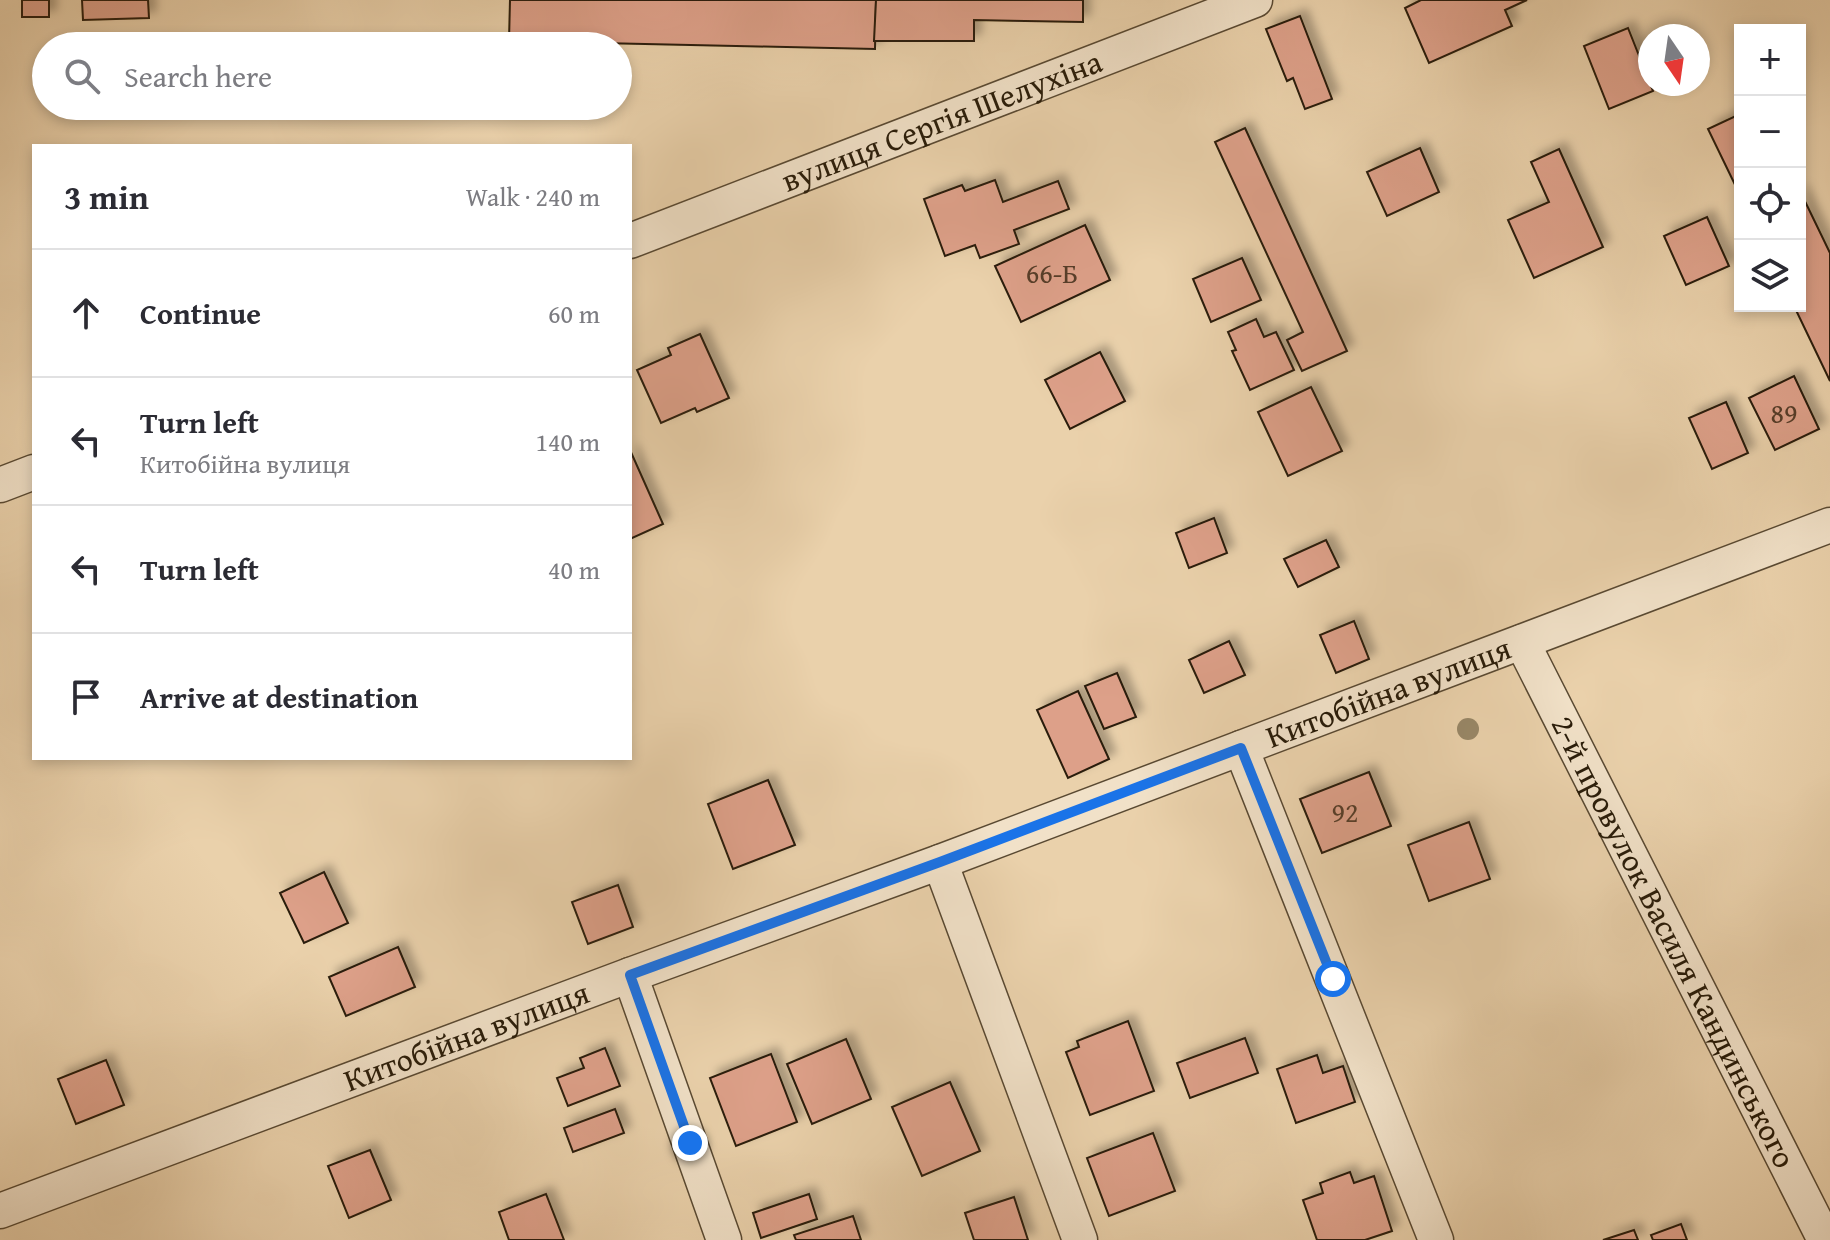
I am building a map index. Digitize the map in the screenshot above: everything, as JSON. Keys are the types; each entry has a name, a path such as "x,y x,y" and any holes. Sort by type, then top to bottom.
{"street":[{"name":"вулиця Сергія Шелухіна","path":"632,240 1255,0"},
{"path":"0,485 32,473"},
{"name":"Китобійна вулиця","path":"0,1211 940,862 1830,525"},
{"name":"2-й провулок Василя Кандинського","path":"1522,642 1825,1240"},
{"path":"1241,748 1436,1240"},
{"path":"940,862 1080,1240"},
{"path":"630,975 724,1240"}],"building":[{"path":"22,0 49,0 49,17 22,17"},
{"path":"82,0 148,0 149,18 83,20"},
{"path":"510,0 876,0 875,49 632,44 632,32 509,32"},
{"path":"876,0 1083,0 1083,22 974,20 974,41 874,41"},
{"path":"1421,0 1527,0 1505,10 1512,26 1429,63 1405,8"},
{"path":"1300,16 1332,99 1305,109 1293,78 1287,81 1266,29"},
{"path":"1628,28 1638,53 1638,96 1641,96 1609,109 1584,46"},
{"path":"1734,117 1734,183 1708,129"},
{"path":"1245,128 1347,351 1302,371 1287,340 1303,332 1215,142"},
{"path":"1420,148 1439,192 1387,216 1367,172"},
{"path":"1559,149 1603,247 1534,278 1508,220 1549,202 1531,162"},
{"path":"995,180 1003,202 1058,181 1069,209 1014,230 1019,244 980,258 975,245 945,256 924,199 962,185 965,191"},
{"path":"1806,203 1830,253 1830,381 1797,312 1806,312"},
{"path":"1707,217 1729,266 1686,285 1664,236"},
{"path":"1085,225 1110,280 1021,322 995,266"},
{"path":"1242,258 1261,300 1211,322 1193,279"},
{"path":"1256,319 1264,337 1276,332 1294,370 1250,390 1232,351 1236,350 1228,332"},
{"path":"700,334 729,398 661,423 637,370 671,355 668,348"},
{"path":"1100,352 1125,401 1070,429 1045,380"},
{"path":"1794,376 1819,429 1775,450 1749,398"},
{"path":"1311,387 1342,451 1288,476 1258,412"},
{"path":"1726,402 1748,453 1712,469 1689,418"},
{"path":"632,454 663,524 632,538"},
{"path":"1214,518 1227,553 1189,568 1176,533"},
{"path":"1326,540 1339,567 1298,587 1284,559"},
{"path":"1354,621 1369,659 1336,673 1320,635"},
{"path":"1229,641 1245,675 1204,693 1189,660"},
{"path":"1117,673 1136,717 1104,729 1085,686"},
{"path":"1078,691 1109,759 1068,778 1037,710"},
{"path":"1369,772 1391,826 1322,853 1300,799"},
{"path":"768,780 795,845 733,869 708,804"},
{"path":"1469,822 1490,879 1429,901 1408,845"},
{"path":"324,872 348,923 304,943 280,893"},
{"path":"618,885 633,927 588,944 572,902"},
{"path":"398,947 415,987 346,1016 329,977"},
{"path":"1128,1021 1154,1091 1090,1115 1066,1052 1079,1047 1077,1041"},
{"path":"1245,1038 1258,1073 1190,1098 1177,1063"},
{"path":"846,1039 871,1099 812,1124 787,1064"},
{"path":"605,1048 620,1086 568,1106 557,1078 584,1068 580,1058"},
{"path":"771,1054 797,1122 736,1146 710,1078"},
{"path":"1317,1055 1323,1073 1343,1066 1355,1102 1296,1123 1277,1069"},
{"path":"106,1060 124,1105 76,1124 58,1079"},
{"path":"950,1082 980,1151 922,1176 892,1107"},
{"path":"615,1109 624,1133 573,1152 564,1128"},
{"path":"1153,1133 1175,1191 1109,1216 1087,1158"},
{"path":"370,1150 391,1200 349,1218 328,1166"},
{"path":"1350,1172 1354,1183 1374,1176 1392,1231 1365,1240 1317,1240 1303,1200 1323,1193 1320,1183"},
{"path":"546,1194 564,1240 509,1240 499,1212"},
{"path":"809,1194 817,1219 761,1238 753,1213"},
{"path":"1014,1197 1028,1240 974,1240 965,1213"},
{"path":"853,1216 861,1240 796,1240 794,1235"},
{"path":"1681,1224 1687,1240 1653,1240 1651,1235"},
{"path":"1634,1230 1638,1240 1603,1240"}],"route":[{"path":"690,1143 630,975 1241,748 1333,979"}]}
